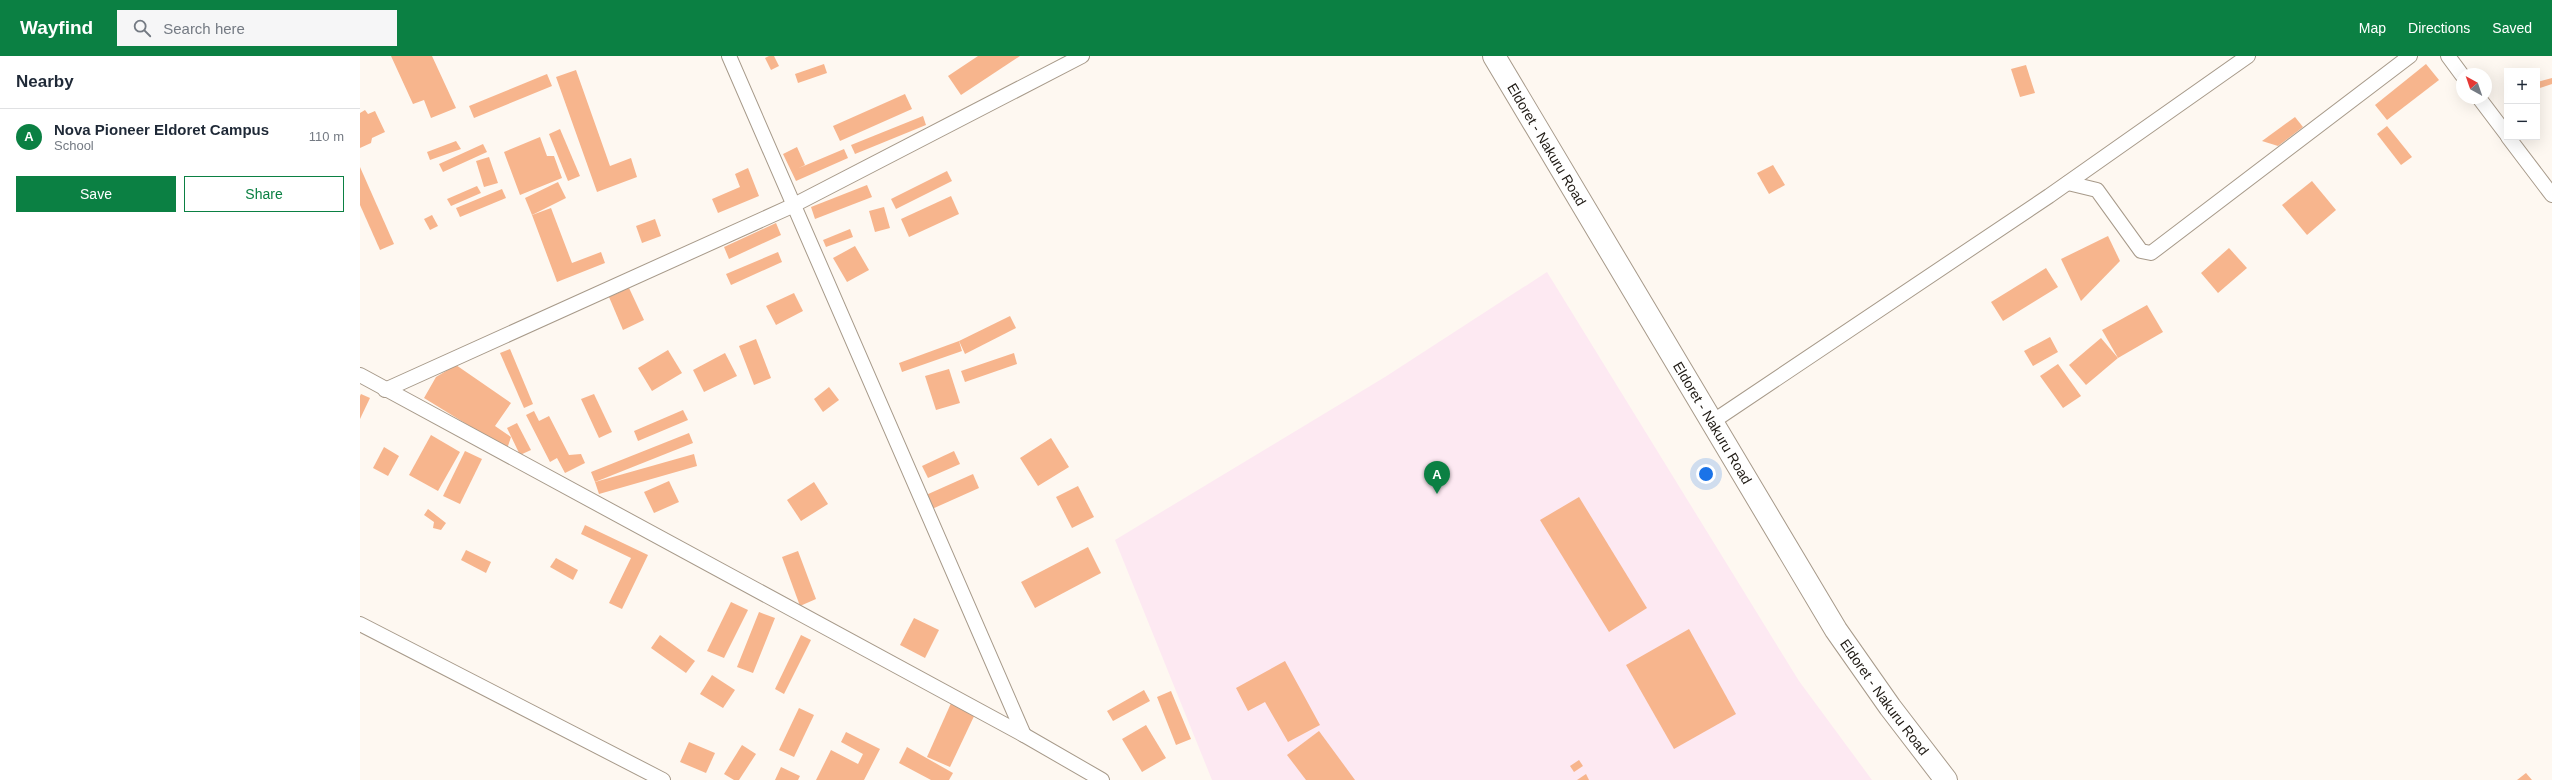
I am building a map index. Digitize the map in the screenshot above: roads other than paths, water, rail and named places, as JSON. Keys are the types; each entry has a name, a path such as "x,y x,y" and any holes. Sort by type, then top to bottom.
{"highway":[{"name":"Eldoret - Nakuru Road","path":"1494,56 1836,630 1890,707 1946,780"}],"street":[{"path":"729,56 792,206 1024,735"},
{"path":"385,390 792,206 1082,56"},
{"path":"1712,422 2068,183 2248,56"},
{"path":"2068,183 2097,190 2139,249 2144,254 2151,253 2410,56"},
{"path":"2448,56 2457,68"},
{"path":"2484,104 2504,131"},
{"path":"2511,140 2552,195"},
{"path":"360,375 385,390 1024,735 1102,780"},
{"path":"360,624 663,780"}],"place":[{"name":"Nova Pioneer Eldoret Campus","path":"1437,494"}]}
